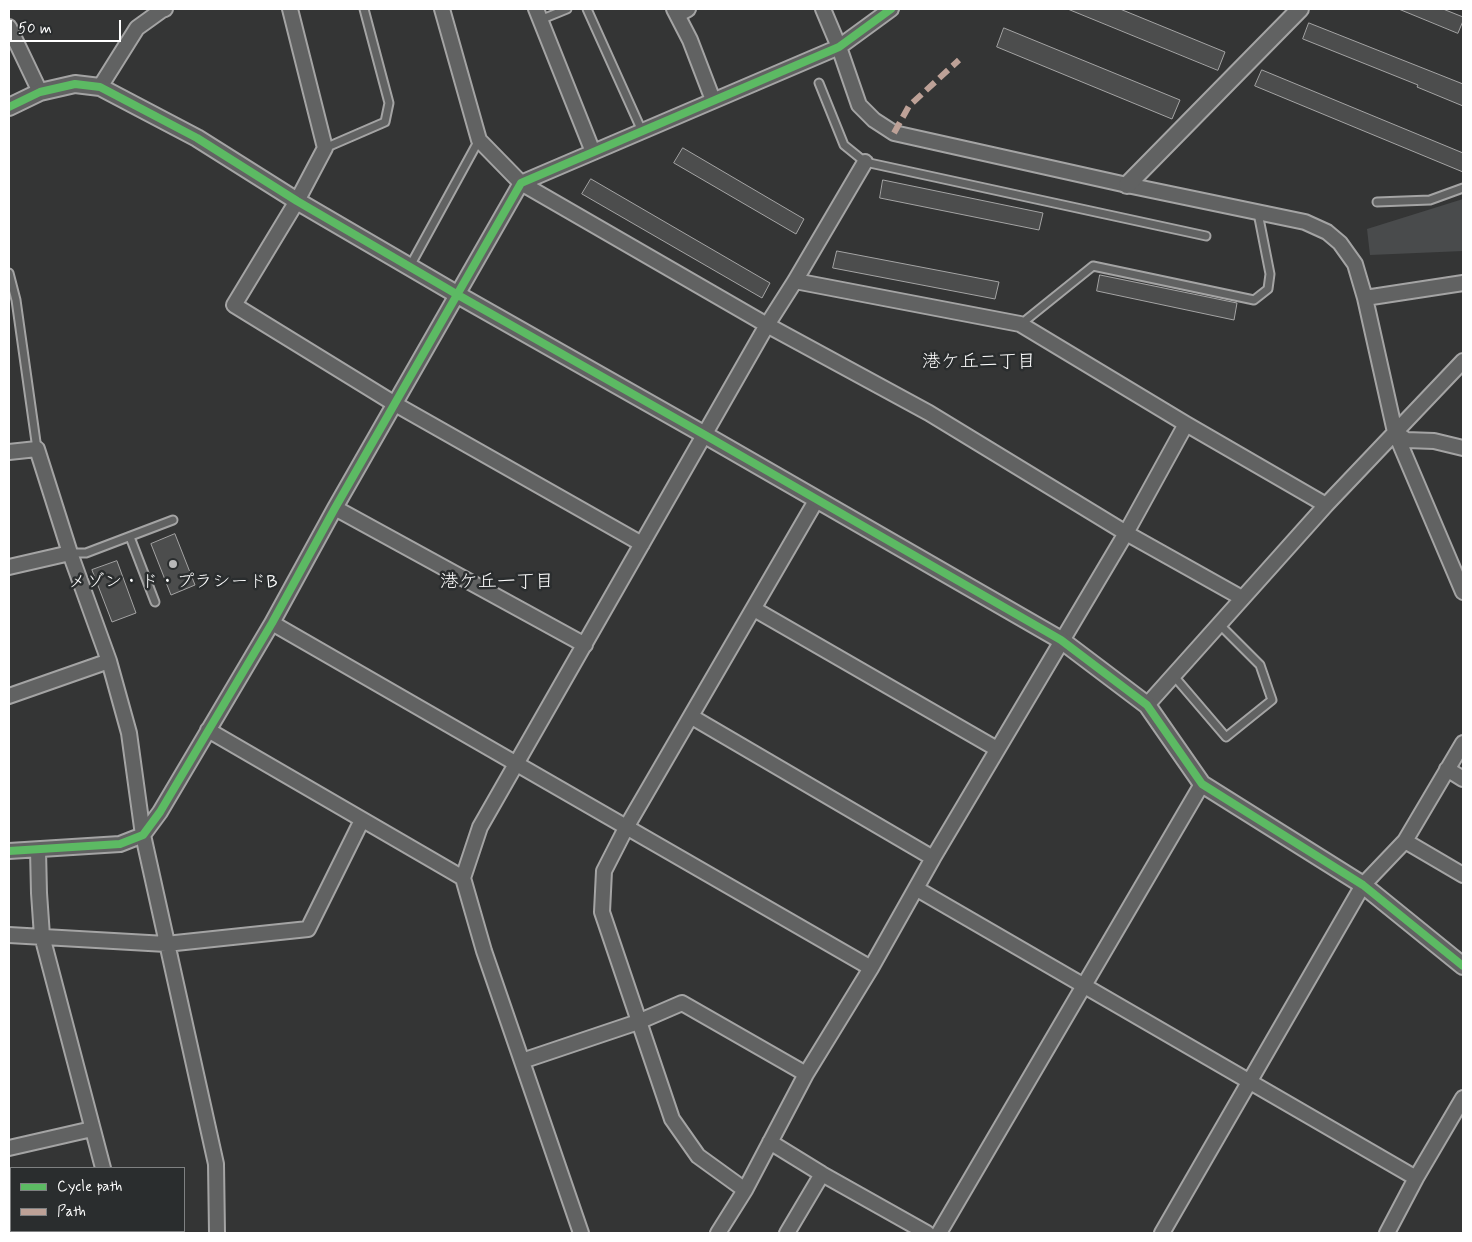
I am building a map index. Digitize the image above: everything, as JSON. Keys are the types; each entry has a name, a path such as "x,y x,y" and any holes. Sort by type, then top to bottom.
{"street":[{"path":"100,87 137,28 165,9"},
{"path":"290,9 325,148 297,201 234,305 395,404 642,544"},
{"path":"442,9 480,140 521,182 767,325 929,413 1126,533 1242,598"},
{"path":"823,9 840,47 859,105 874,120 894,133 1127,185 1305,222 1327,232 1340,243 1355,264 1395,432 1463,592"},
{"path":"9,851 120,844 143,835 160,812 272,622 521,182 840,47 891,9"},
{"path":"1127,185 1300,9"},
{"path":"680,11 713,100"},
{"path":"538,14 593,152"},
{"path":"9,27 40,92"},
{"path":"9,106 40,92 75,84 100,87 197,138 297,201 458,295 705,434 1061,640 1147,705 1202,784 1364,885 1463,966"},
{"path":"581,1233 484,951 463,878 480,827 767,325 865,162"},
{"path":"795,281 1020,324 1186,424 1326,505"},
{"path":"1364,298 1463,283"},
{"path":"1147,705 1326,505 1463,361"},
{"path":"718,1233 745,1190 806,1074 871,968 933,858 1126,533 1186,424"},
{"path":"1395,432 1406,440 1434,440 1463,448"},
{"path":"9,452 37,449 70,553 109,661 128,733 143,835 216,1164 217,1233"},
{"path":"745,1190 698,1156 672,1119 602,912 604,871 627,826 817,499"},
{"path":"335,508 584,645"},
{"path":"9,567 70,553"},
{"path":"754,608 997,749"},
{"path":"272,622 871,968"},
{"path":"9,696 109,661"},
{"path":"692,717 933,858"},
{"path":"208,730 463,878"},
{"path":"1162,1233 1364,885 1404,841 1463,743"},
{"path":"1447,769 1463,779"},
{"path":"939,1233 1202,784"},
{"path":"9,935 166,944 308,929 362,820"},
{"path":"1404,841 1463,875"},
{"path":"38,850 38,893 42,936 103,1167"},
{"path":"917,889 1416,1178"},
{"path":"522,1061 638,1022 682,1003 806,1074"},
{"path":"1387,1233 1416,1178 1463,1098"},
{"path":"9,1148 92,1129"},
{"path":"770,1142 822,1174 928,1233"},
{"path":"787,1233 822,1174"}],"lane":[{"path":"325,148 385,122 389,103 364,9"},
{"path":"538,14 567,9"},
{"path":"587,9 642,130"},
{"path":"819,83 844,145 865,162 1206,236"},
{"path":"410,266 480,140"},
{"path":"1377,202 1430,200 1463,188"},
{"path":"1020,324 1093,266 1254,300 1268,290 1270,274 1258,212"},
{"path":"9,273 16,300 37,449"},
{"path":"70,553 86,553 173,520"},
{"path":"130,537 154,602"},
{"path":"1173,675 1226,737 1272,700 1260,665 1219,624"}],"shaded area":[{"path":"1463,199 1463,251 1370,255 1367,229"}],"building":[{"path":"1068,9 1120,9 1225,52 1218,70"},
{"path":"1399,9 1443,9 1463,17 1463,21 1458,33"},
{"path":"1309,23 1463,84 1463,106 1417,87 1418,85 1303,39"},
{"path":"1004,28 1180,100 1172,119 997,47"},
{"path":"1262,70 1463,153 1463,172 1255,86"},
{"path":"683,148 804,219 796,234 674,163"},
{"path":"591,179 770,283 762,298 582,194"},
{"path":"883,180 1043,213 1039,230 880,198"},
{"path":"837,251 999,282 995,299 833,268"},
{"path":"1100,275 1237,303 1234,320 1097,291"},
{"name":"メゾン・ド・プラシードB","path":"175,534 195,585 171,595 151,544"},
{"path":"117,561 136,613 112,622 92,570"}],"marked path":[{"path":"894,133 909,106 959,60"}],"cycle path":[{"path":"9,851 120,844 143,835 160,812 272,623 335,508 521,183 839,47 891,9"},
{"path":"9,107 40,92 75,84 100,87 197,138 297,201 458,295 1061,640 1147,705 1202,784 1363,885 1463,966"}],"place":[{"name":"メゾン・ド・プラシードB","path":"173,564"}],"district":[{"name":"港ケ丘二丁目","path":"979,363"},
{"name":"港ケ丘一丁目","path":"497,583"}]}
